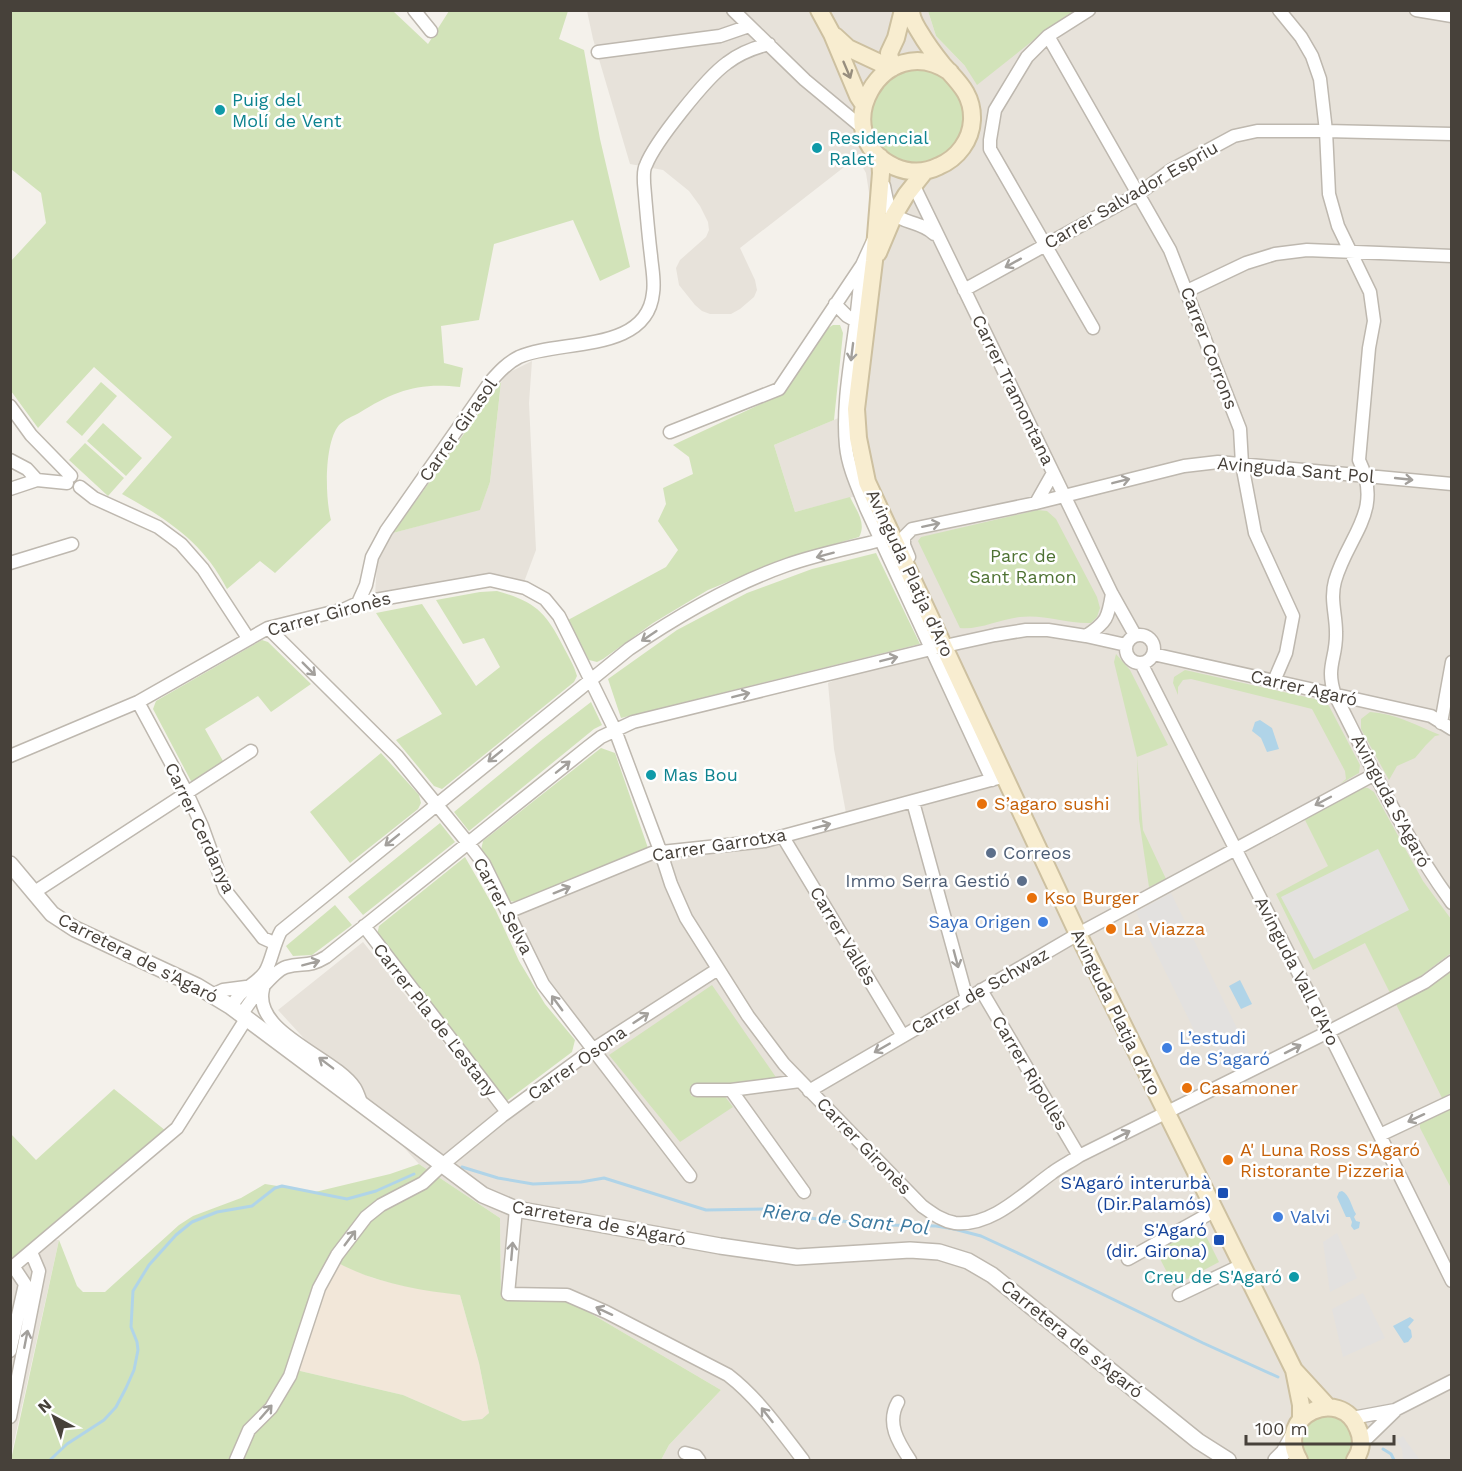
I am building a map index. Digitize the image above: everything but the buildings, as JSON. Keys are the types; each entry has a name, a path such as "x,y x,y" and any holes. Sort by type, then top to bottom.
{"main road":[{"path":"819,10 832,34 863,107 864,129 881,165 889,164 903,170 925,171 952,159 963,146 970,130 972,112 968,95 962,85 929,49 911,18 911,10"},
{"path":"890,69 889,54 896,38 903,10"},
{"path":"832,34 848,48 890,69"},
{"path":"867,56 885,48 896,38"},
{"path":"863,107 871,87 890,69 908,63 925,62 950,72"},
{"name":"Avinguda Platja d'Aro","path":"881,165 880,238 868,263 856,410 858,438 867,482 923,603 937,647 998,778 1294,1370 1301,1405 1294,1448 1299,1461"},
{"path":"880,238 902,218 914,186 925,171"},
{"path":"1294,1370 1328,1407"},
{"path":"1297,1427 1313,1410 1328,1407 1338,1409 1352,1418 1359,1432 1361,1444 1355,1460"}],"street":[{"path":"414,10 431,31"},
{"path":"733,10 839,110 864,129"},
{"path":"1089,10 1048,36 1026,57 995,110 990,149 1093,328"},
{"name":"Avinguda S'Agaró","path":"1279,10 1301,37 1312,56 1320,79 1326,131 1329,194 1338,226 1370,292 1374,321 1369,348 1359,460 1366,475 1368,489 1365,515 1342,563 1332,595 1336,645 1330,669 1330,682 1375,774 1431,874 1452,903"},
{"path":"1416,10 1452,16"},
{"path":"598,52 720,36 749,26"},
{"name":"Carrer Corrons","path":"1048,36 1170,250 1240,429 1242,464 1256,533 1293,616 1286,653 1274,681"},
{"name":"Carrer Girasol","path":"358,603 366,585 372,557 386,531 502,368 518,358 535,352 586,345 617,335 637,326 649,312 654,292 644,183 645,166 659,142 709,79 726,63 749,49 769,44"},
{"path":"839,110 850,112 863,107"},
{"name":"Carrer Salvador Espriu","path":"964,290 1138,194 1170,170 1233,136 1257,131 1452,134"},
{"path":"881,165 888,204 902,218 928,228 939,239"},
{"name":"Carrer Tramontana","path":"914,186 1112,594 1135,635"},
{"path":"1187,291 1246,262 1307,249 1452,256"},
{"path":"670,432 779,389 835,304 868,263"},
{"path":"868,263 856,321 847,394 846,448 866,508 937,647"},
{"path":"835,304 856,321"},
{"path":"10,406 31,435 69,479"},
{"path":"10,460 27,469 38,480"},
{"name":"Avinguda Sant Pol","path":"923,603 923,588 904,545 904,537 912,529 1036,503 1184,466 1218,462 1452,484"},
{"path":"1036,503 1053,473"},
{"path":"10,489 38,480 80,478 82,482 80,487 94,498 158,527 181,544 203,569 248,638"},
{"path":"240,1014 234,1001 246,987 266,971 274,943 281,931 589,679 629,649 678,616 742,582 790,564 881,540"},
{"path":"10,563 72,544"},
{"name":"Carrer Gironès","path":"10,756 138,702 268,628 345,609 358,603 490,580 525,588 545,599 559,616 615,730 661,853 670,884 686,918 748,1016 784,1064 922,1206 937,1217 954,1223 972,1222 1006,1208 1079,1156 1328,1032 1425,981 1452,962"},
{"path":"1086,636 1102,624 1109,612 1112,594"},
{"name":"Carrer Selva","path":"268,628 397,756 468,843 484,864 543,984 690,1176"},
{"path":"10,1351 25,1284 12,1268 177,1128 240,1014 273,976 284,968 314,964 588,747 615,730 648,718 937,647 1026,630 1048,630 1126,645"},
{"path":"1135,635 1143,635 1154,644 1153,654 1150,659 1141,663 1131,661 1126,645 1135,635"},
{"name":"Carrer Agaró","path":"1153,654 1431,717 1446,726"},
{"path":"1446,726 1452,662"},
{"name":"Avinguda Vall d'Aro","path":"1141,663 1452,1281"},
{"name":"Carrer Cerdanya","path":"138,702 186,791 202,826 225,890 263,938 274,943"},
{"path":"33,893 186,791 251,751"},
{"name":"Carrer de Schwaz","path":"809,1091 1078,934 1375,774"},
{"name":"Carrer Garrotxa","path":"508,912 652,853 765,841 998,778"},
{"path":"912,802 967,999"},
{"name":"Carrer Vallès","path":"783,837 903,1036"},
{"name":"Carretera de s'Agaró","path":"10,864 52,914 75,928 212,995 483,1195 516,1209 720,1246 797,1257 910,1251 939,1252 968,1261 992,1275 1198,1441 1228,1461"},
{"name":"Carrer Pla de Ľestany","path":"364,926 507,1112"},
{"name":"Carrer Osona","path":"236,1461 249,1430 271,1408 290,1376 319,1288 337,1255 366,1217 381,1205 423,1183 507,1112 592,1050 718,969"},
{"path":"212,995 223,990 246,987"},
{"path":"263,989 261,998 269,1019 285,1034 355,1087 363,1106"},
{"name":"Carrer Ripollès","path":"981,990 1079,1156"},
{"path":"697,1090 730,1090 800,1081"},
{"path":"730,1090 804,1192"},
{"path":"1380,1135 1452,1101"},
{"path":"516,1209 508,1294 567,1295 606,1312 728,1375 745,1388 803,1461"},
{"path":"1128,1259 1214,1211"},
{"path":"10,1417 39,1271 31,1252"},
{"path":"1179,1295 1242,1265"},
{"path":"1352,1418 1395,1410 1452,1381"},
{"path":"898,1402 892,1413 893,1428 910,1461"},
{"path":"1361,1444 1395,1410"},
{"path":"1276,1461 1284,1452 1297,1427"},
{"path":"685,1453 696,1456 699,1461"}],"shaded area":[{"path":"1413,10 1451,17 1451,1460 661,1460 669,1445 721,1390 568,1300 501,1298 500,1218 419,1164 278,1010 363,942 501,1115 592,1050 543,984 513,916 649,862 663,843 668,846 727,841 846,813 834,749 828,683 931,639 864,494 795,512 774,445 848,414 871,206 866,173 857,157 740,248 755,280 757,290 754,297 731,314 710,314 702,311 679,285 676,268 680,260 706,237 709,230 708,222 689,191 663,170 630,164 587,11 928,11 936,36 965,66 1050,27 1076,11"},
{"path":"532,361 529,403 536,550 524,582 375,596 377,562 393,533 480,509 490,482 501,382 508,373"},
{"path":"1378,849 1409,910 1314,959 1281,897"},
{"path":"1171,893 1251,1057 1228,1067 1210,1039 1199,1040 1136,912"},
{"path":"1337,1233 1357,1278 1330,1292 1323,1242"},
{"path":"36,1239 59,1240 10,1460 10,1261"},
{"path":"338,1263 373,1278 460,1295 479,1363 489,1413 482,1419 463,1421 403,1395 296,1370 314,1309"},
{"path":"1363,1293 1385,1338 1343,1357 1332,1309"},
{"path":"1403,1436 1420,1460 1403,1460 1402,1449 1396,1440"}],"green space":[{"path":"11,11 393,11 428,44 449,11 568,11 559,39 584,50 600,139 630,267 600,281 573,220 494,244 479,320 441,326 444,363 463,368 460,387 431,386 407,390 384,399 341,423 334,433 328,457 327,485 331,520 275,573 260,561 227,589 207,558 182,533 122,494 172,437 94,367 38,428 11,391 11,261 46,223 41,193 11,169"},
{"path":"928,11 1076,11 1050,27 977,85 965,66 936,36"},
{"path":"916,70 934,74 949,84 959,99 963,117 959,135 949,150 934,160 916,164 898,160 883,150 873,135 869,117 873,99 883,84 898,74"},
{"path":"840,325 843,333 834,420 774,445 795,512 850,497 861,522 859,537 786,558 708,590 653,623 603,659 597,662 589,660 568,620 666,567 678,550 658,521 666,504 663,488 693,474 689,457 673,445 776,397 787,389 828,328"},
{"path":"101,382 117,396 82,436 66,422"},
{"path":"501,382 490,482 480,510 393,533"},
{"path":"103,423 142,458 126,476 87,441"},
{"path":"85,443 124,478 108,496 69,460"},
{"name":"Parc de Sant Ramon","path":"1037,510 1047,511 1056,519 1097,597 1100,608 1097,617 1091,623 1029,616 960,628 918,541 921,537"},
{"path":"876,553 920,644 621,718 608,679 677,630 747,593 812,569"},
{"path":"497,591 521,599 544,616 557,634 577,676 574,682 442,789 434,786 396,740 442,714 376,613 422,604 476,686 500,667 484,638 463,644 436,600"},
{"path":"262,640 268,642 311,684 271,712 258,696 205,729 223,761 192,783 153,709 156,701"},
{"path":"1116,654 1130,670 1168,745 1137,757 1114,662"},
{"path":"1185,670 1324,701 1329,706 1360,765 1359,773 1340,784 1346,779 1345,771 1312,709 1191,679 1183,680 1178,687 1178,695 1173,683 1174,677"},
{"path":"591,702 602,725 594,729 469,831 454,812"},
{"path":"1370,712 1397,717 1440,735 1435,736 1415,758 1397,766 1389,780 1361,729 1361,719"},
{"path":"601,748 615,753 648,848 516,902 508,901 481,850 483,841"},
{"path":"381,753 419,795 421,803 418,809 350,863 310,812"},
{"path":"1137,757 1143,830 1166,879 1149,887 1139,819"},
{"path":"1362,787 1374,792 1423,881 1451,919 1451,953 1422,975 1390,993 1365,943 1313,970 1276,894 1328,866 1304,818"},
{"path":"440,823 455,842 363,915 348,897"},
{"path":"465,857 496,911 519,961 545,1004 575,1040 572,1052 504,1103 377,935 379,926"},
{"path":"335,905 352,925 312,955 293,956 286,946"},
{"path":"1451,970 1451,1093 1442,1098 1396,1004 1434,983"},
{"path":"712,985 780,1083 693,1084 691,1096 723,1094 733,1107 680,1142 609,1055"},
{"path":"114,1089 166,1131 11,1259 11,1134 36,1160"},
{"path":"1451,1108 1451,1188 1420,1128 1420,1123"},
{"path":"419,1164 500,1218 501,1298 568,1300 721,1390 669,1445 661,1460 240,1460 249,1438 296,1370 403,1395 463,1421 482,1419 489,1413 479,1363 460,1295 394,1284 361,1274 331,1259 285,1378 231,1460 11,1460 59,1240 77,1286 83,1292 105,1292 179,1225 193,1216 241,1198 265,1184 315,1192 390,1174"},
{"path":"1201,1226 1219,1262 1174,1286 1156,1251"},
{"path":"1324,1415 1340,1420 1351,1430 1354,1444 1346,1460 1307,1460 1303,1453 1302,1433 1311,1422"}],"water":[{"path":"1260,720 1272,728 1279,749 1267,752 1261,738 1252,731 1255,722"},
{"path":"1240,980 1252,1004 1241,1009 1229,986"},
{"path":"1342,1191 1350,1201 1356,1214 1354,1217 1356,1221 1360,1222 1359,1228 1354,1230 1350,1217 1346,1217 1337,1197"},
{"path":"1410,1317 1414,1320 1408,1327 1412,1337 1404,1343 1393,1326"}],"waterway":[{"name":"Riera de Sant Pol","path":"462,1167 498,1178 533,1184 581,1182 604,1178 706,1210 768,1209 797,1217 954,1229 981,1236 1278,1377"},
{"name":"Riera de Sant Pol","path":"50,1460 67,1444 104,1420 116,1407 134,1370 138,1350 131,1327 133,1291 149,1265 176,1235 192,1222 217,1212 252,1206 275,1188 282,1186 347,1199 376,1191 414,1174"},
{"name":"Riera de Sant Pol","path":"1383,1449 1391,1454 1394,1460"}],"place":[{"name":"Puig del Molí de Vent","path":"220,110"},
{"name":"Residencial Ralet","path":"817,148"},
{"name":"Mas Bou","path":"651,775"},
{"name":"S’agaro sushi","path":"982,804"},
{"name":"Correos","path":"991,853"},
{"name":"Immo Serra Gestió","path":"1022,881"},
{"name":"Kso Burger","path":"1032,898"},
{"name":"Saya Origen","path":"1043,922"},
{"name":"La Viazza","path":"1111,929"},
{"name":"L’estudi de S’agaró","path":"1167,1048"},
{"name":"Casamoner","path":"1187,1088"},
{"name":"A' Luna Ross S'Agaró Ristorante Pizzeria","path":"1228,1160"},
{"name":"S'Agaró interurbà (Dir.Palamós)","path":"1223,1193"},
{"name":"Valvi","path":"1278,1217"},
{"name":"S'Agaró (dir. Girona)","path":"1219,1240"},
{"name":"Creu de S'Agaró","path":"1294,1277"}]}
